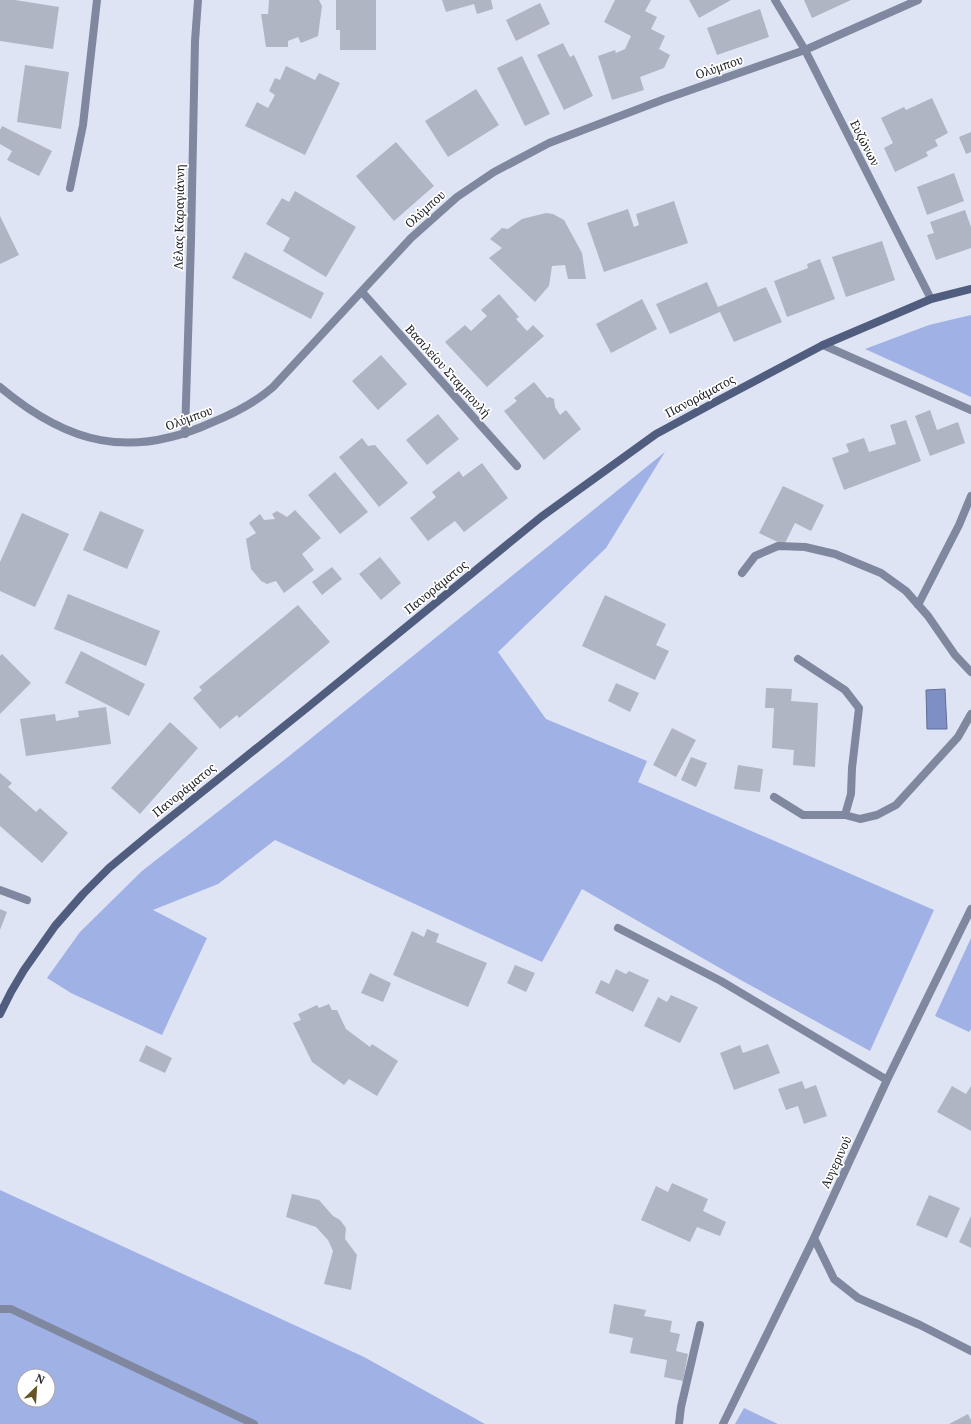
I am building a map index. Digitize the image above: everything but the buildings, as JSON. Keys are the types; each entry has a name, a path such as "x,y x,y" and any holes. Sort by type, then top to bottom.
{"main road":[{"name":"Πανοράματος","path":"0,1014 24,970 59,921 109,868 151,832 554,508 656,434 823,346 931,299 971,289"}],"street":[{"path":"70,188 83,125 97,0"},
{"name":"Λέλας Καραγιάννη","path":"185,434 191,249 195,41 198,0"},
{"name":"Ευζώνων","path":"775,0 804,50 931,299"},
{"name":"Ολύμπου","path":"0,387 39,415 66,429 110,442 133,443 159,441 185,434 228,416 265,395 283,378 427,222 457,197 494,172 550,143 578,131 804,50 918,0"},
{"name":"Βασιλείου Σταμπουλή","path":"362,292 517,466"},
{"path":"823,346 971,410"},
{"path":"918,605 959,525 971,496"},
{"path":"742,573 755,556 778,546 806,547 836,554 881,573 906,591 928,616 955,655 971,672"},
{"path":"798,659 845,690 859,708 852,768 851,794 845,815"},
{"path":"774,798 803,815 845,815 860,820 877,815 896,805 958,737 971,714"},
{"path":"0,890 28,900"},
{"name":"Αυγερινού","path":"723,1424 814,1238 887,1080 971,909"},
{"path":"618,928 721,981 887,1080"},
{"path":"814,1238 834,1279 858,1298 971,1351"},
{"path":"0,1309 11,1309 254,1424"},
{"path":"679,1424 681,1407 700,1325"}],"shaded area":[{"path":"971,315 971,397 865,349 929,325"},
{"path":"665,452 606,548 498,652 546,719 647,761 638,782 934,910 870,1051 739,979 582,889 542,962 275,840 218,884 153,910 207,938 162,1035 71,993 47,978 80,932 142,871 288,757"},
{"path":"945,689 947,729 927,729 926,690"},
{"path":"971,938 971,1029 969,1032 935,1016"},
{"path":"0,1190 364,1357 485,1424 0,1424"},
{"path":"744,1408 778,1424 735,1424"}]}
